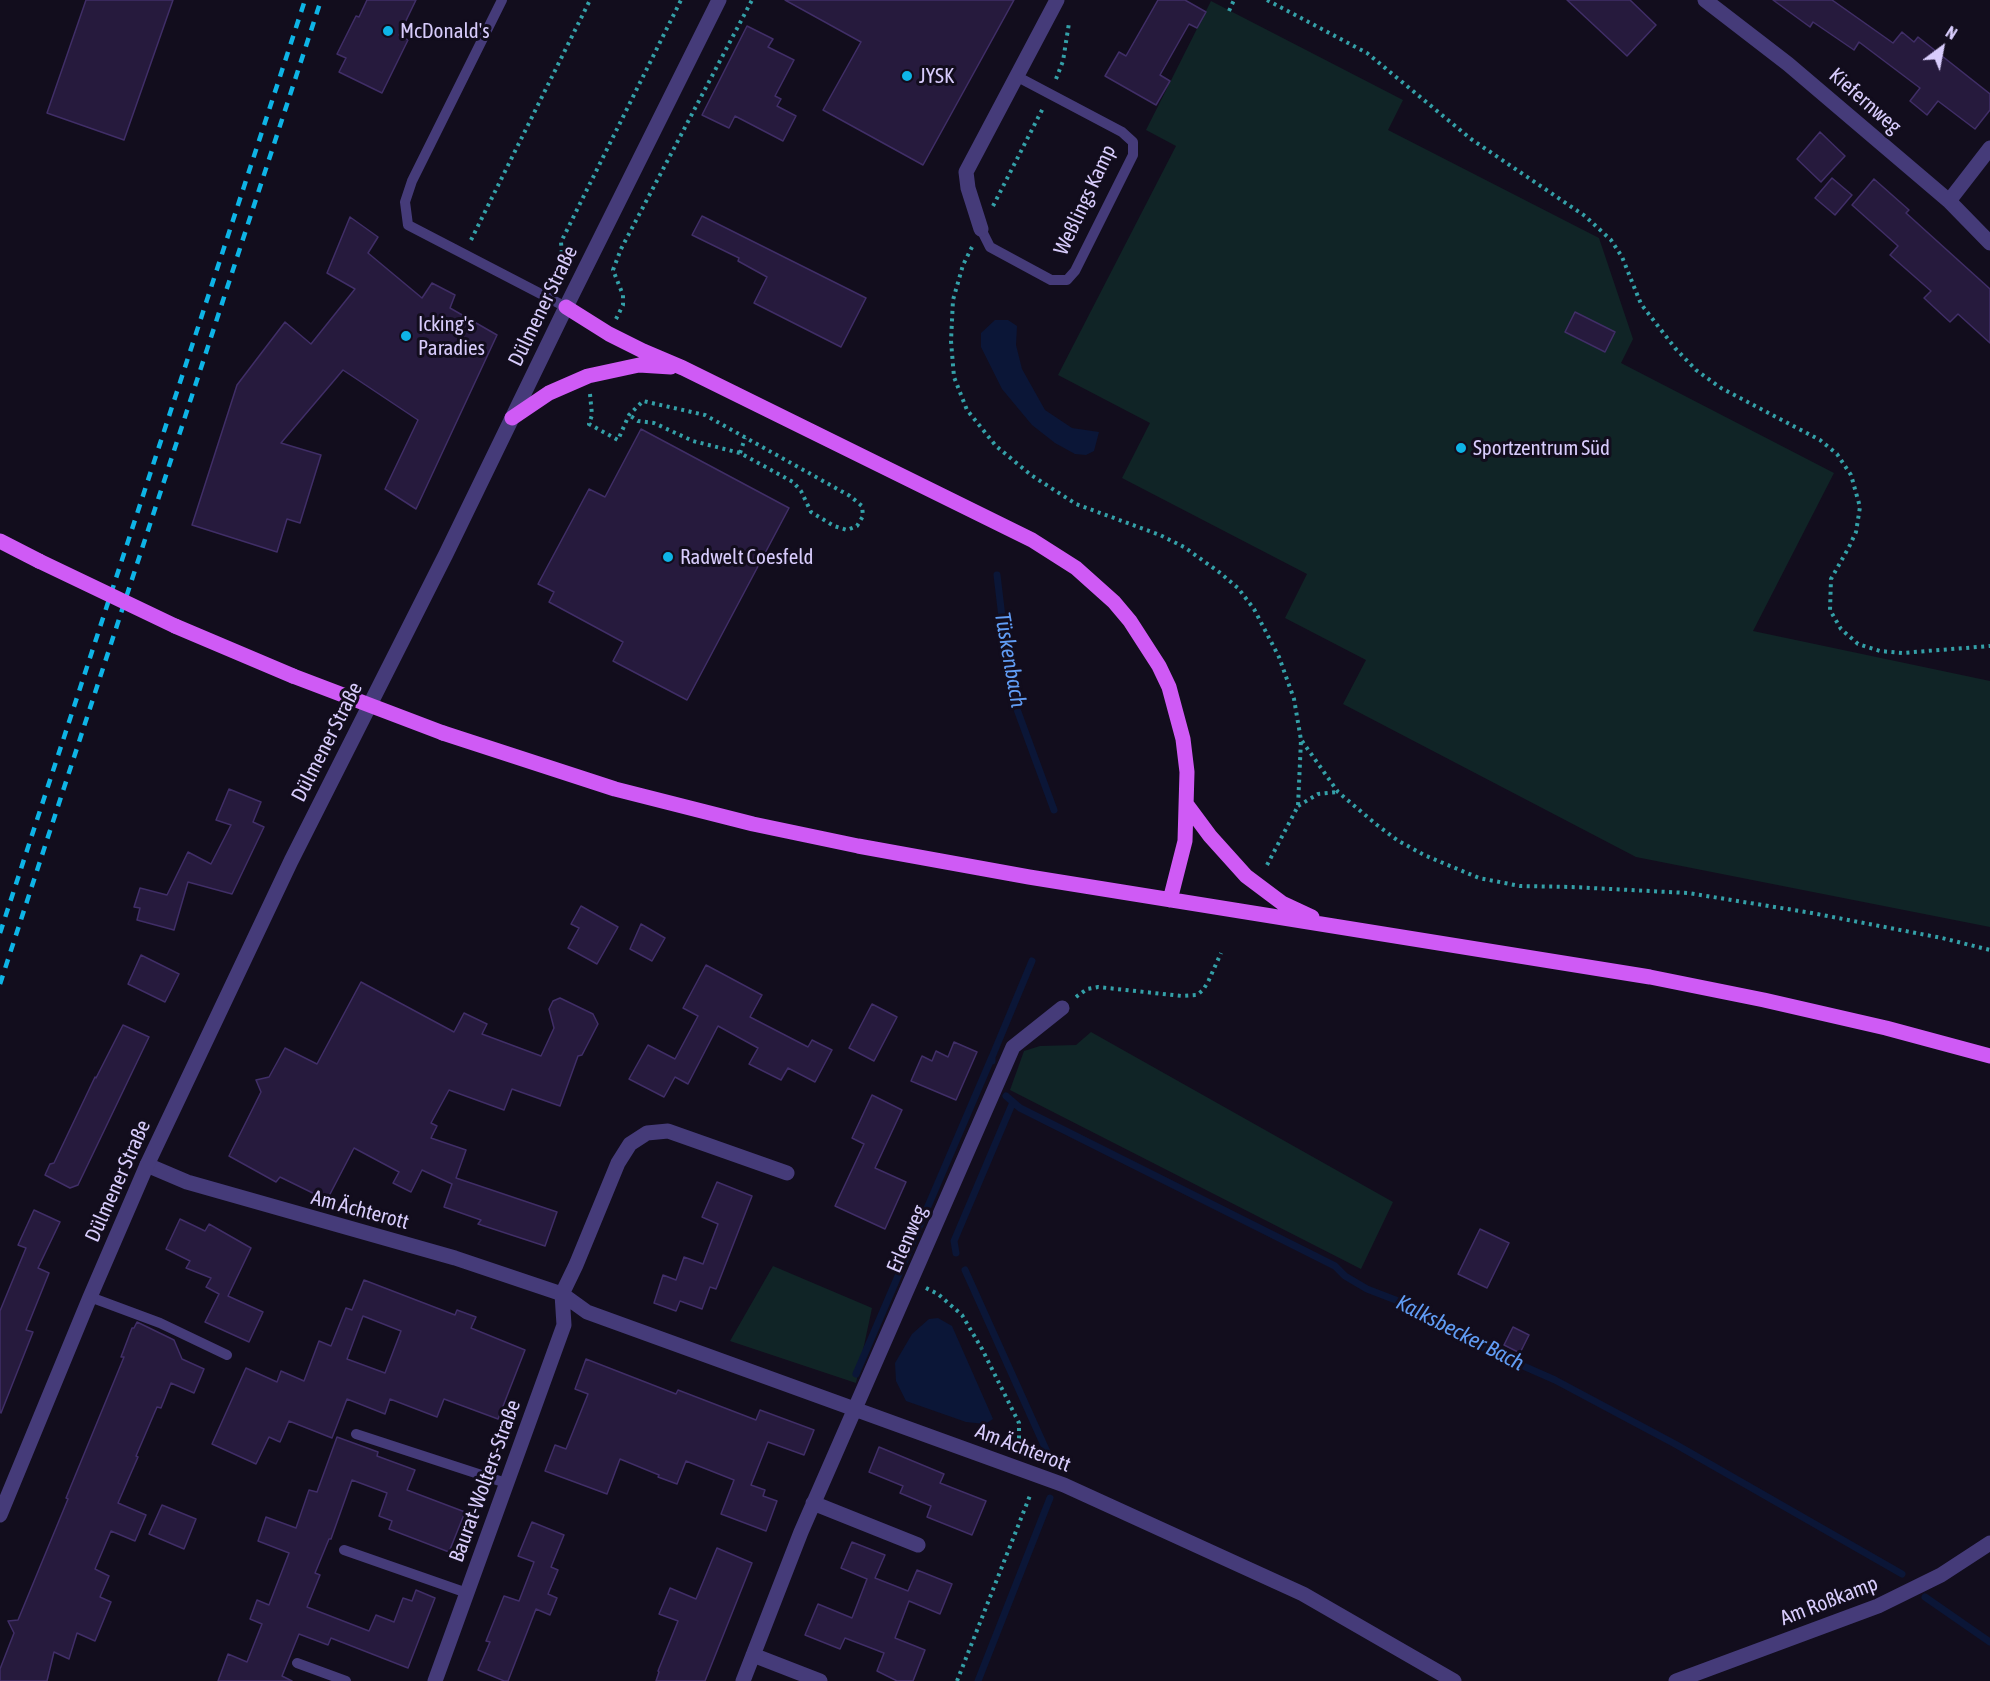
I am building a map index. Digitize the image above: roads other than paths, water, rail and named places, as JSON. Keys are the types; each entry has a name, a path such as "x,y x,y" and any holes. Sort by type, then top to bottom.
{"main road":[{"path":"566,307 609,334 683,368 1032,540 1058,555 1095,584 1130,621 1146,644 1169,687 1183,739 1187,772 1185,841 1170,900"},
{"path":"512,418 549,393 588,376 639,365 683,368"},
{"path":"0,541 175,626 293,676 443,733 615,789 753,824 880,850 1661,980 1764,1000 1886,1028 1990,1056"},
{"path":"1187,805 1210,837 1246,876 1282,903 1330,925"}],"street":[{"name":"Dülmener Straße","path":"0,1515 147,1166 291,861 446,554 719,0"},
{"name":"Weßlings Kamp","path":"981,229 968,188 966,172 1057,0"},
{"name":"Kiefernweg","path":"1705,0 1788,64 1949,201 1990,243"},
{"path":"1949,201 1990,148"},
{"name":"Erlenweg","path":"743,1681 813,1503 1013,1047 1062,1008"},
{"path":"562,1294 618,1163 630,1144 647,1133 668,1131 787,1173"},
{"name":"Am Ächterott","path":"147,1166 187,1182 455,1258 562,1294 587,1312 1064,1485 1303,1594 1454,1681"},
{"name":"Baurat-Wolters-Straße","path":"435,1681 564,1325 562,1294"},
{"path":"813,1503 918,1545"},
{"name":"Am Roßkamp","path":"1676,1681 1878,1606 1941,1575 1990,1543"},
{"path":"753,1655 820,1681"}],"lane":[{"path":"502,0 412,181 405,202 408,225 566,307"},
{"name":"Weßlings Kamp","path":"981,229 990,248 1051,280 1066,280 1075,271 1133,154 1133,142 1122,132 1016,76"},
{"path":"90,1297 160,1323 227,1355"},
{"path":"356,1434 506,1483"},
{"path":"344,1550 467,1593"},
{"path":"297,1663 346,1681"}],"water":[{"path":"995,320 1008,320 1017,326 1016,345 1022,369 1045,410 1072,428 1099,432 1094,451 1086,455 1075,454 1055,443 1032,425 1002,389 981,347 981,333"},
{"path":"938,1318 952,1326 993,1419 985,1424 966,1422 906,1401 896,1381 895,1363 912,1334 929,1319"}],"waterway":[{"name":"Tüskenbach","path":"997,575 1011,693 1054,810"},
{"path":"992,1061 1032,961"},
{"path":"856,1374 992,1057"},
{"name":"Kalksbecker Bach","path":"1006,1096 1020,1108 1335,1266 1345,1276 1367,1289 1406,1304 1487,1350 1555,1380 1675,1444 1902,1574"},
{"path":"956,1253 954,1241 1013,1102"},
{"path":"965,1270 1052,1463"},
{"path":"978,1681 1050,1498"},
{"name":"Kalksbecker Bach","path":"1925,1597 1990,1642"}],"railway":[{"path":"0,933 305,0"},
{"path":"0,984 321,0"}],"place":[{"name":"McDonald's","path":"388,31"},
{"name":"JYSK","path":"907,76"},
{"name":"Icking's Paradies","path":"406,336"},
{"name":"Sportzentrum Süd","path":"1461,448"},
{"name":"Radwelt Coesfeld","path":"668,557"}]}
